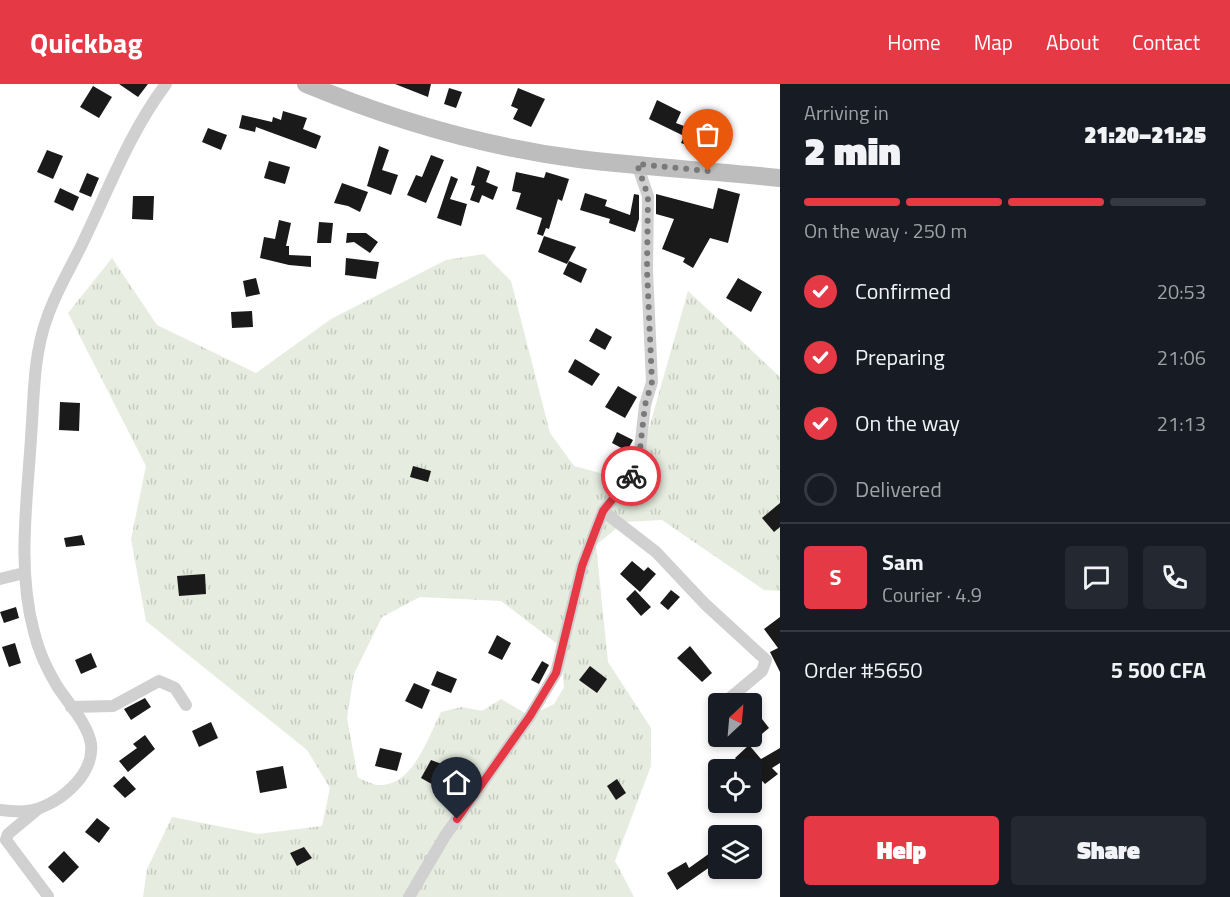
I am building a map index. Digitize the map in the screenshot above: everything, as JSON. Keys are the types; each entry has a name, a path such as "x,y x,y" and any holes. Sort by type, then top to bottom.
{"street":[{"path":"0,810 27,811 57,799 72,788 89,759 91,745 86,731 56,683 34,633 24,573 35,365 47,318 123,159 152,102 166,84"},
{"path":"306,84 372,111 484,142 578,159 780,177"},
{"path":"409,897 445,836 530,716 556,673 582,566 603,511 638,467 645,405 652,382 647,270 648,196 637,164"},
{"path":"603,511 656,552 705,604 766,660 762,671 736,693"},
{"path":"0,579 24,573"},
{"path":"71,707 113,706 159,681 175,688 186,705"},
{"path":"39,808 8,834 3,842 48,897"}],"green space":[{"path":"484,254 511,281 550,433 574,466 611,476 638,467 688,291 780,377 780,591 764,590 662,520 624,522 596,545 608,662 651,728 651,766 615,861 634,897 143,897 147,869 172,817 258,834 322,826 330,788 307,750 146,621 131,539 146,466 68,313 112,258 157,325 256,373 331,319 446,260","holes":["420,597 501,601 560,646 564,687 554,704 530,716 501,699 482,711 462,707 441,712 418,758 402,777 393,783 381,785 358,778 347,718 354,674 382,617"]}],"building":[{"path":"119,84 148,84 138,97"},
{"path":"395,84 431,84 428,97"},
{"path":"93,86 112,97 99,118 80,107"},
{"path":"449,88 462,92 456,108 444,104"},
{"path":"518,88 545,99 531,127 513,119 518,109 511,106"},
{"path":"657,100 681,112 676,123 708,135 702,151 681,143 684,136 649,119"},
{"path":"283,111 307,118 303,129 321,136 316,149 256,127 255,132 239,128 242,115 272,122 273,117 281,120"},
{"path":"208,128 227,135 221,150 202,142"},
{"path":"379,146 389,150 382,170 398,175 391,195 367,186"},
{"path":"47,150 63,156 53,179 37,172"},
{"path":"431,155 444,160 426,203 407,195 416,175 422,177"},
{"path":"269,161 290,167 285,184 264,178"},
{"path":"477,166 490,171 486,182 498,187 493,200 482,195 479,203 470,200 475,186 471,185"},
{"path":"516,172 544,178 546,172 569,179 562,201 558,199 549,229 546,228 543,236 537,234 542,218 516,209 521,193 512,191"},
{"path":"87,173 99,178 91,197 79,192"},
{"path":"451,176 458,179 450,199 467,204 461,226 437,218"},
{"path":"342,183 368,192 360,212 334,203"},
{"path":"60,188 79,197 73,211 54,202"},
{"path":"718,188 740,194 728,243 710,238 693,268 683,262 685,258 662,249 674,219 656,214 656,194 713,209"},
{"path":"585,193 607,200 605,206 630,215 634,194 639,195 639,219 635,232 609,223 610,219 580,210"},
{"path":"133,196 154,196 153,220 132,219"},
{"path":"279,220 291,223 286,246 289,246 289,255 311,256 311,267 289,265 260,258 264,237 275,239"},
{"path":"319,222 333,223 331,243 317,243"},
{"path":"347,233 366,233 378,242 370,253 354,242 346,243"},
{"path":"544,236 576,247 567,264 538,252"},
{"path":"346,258 379,262 376,279 345,275"},
{"path":"569,261 587,269 581,283 563,274"},
{"path":"256,278 260,294 246,297 243,281"},
{"path":"738,278 762,292 751,312 726,298"},
{"path":"252,311 253,327 232,328 231,312"},
{"path":"596,328 612,337 605,350 589,341"},
{"path":"575,359 600,374 592,386 568,372"},
{"path":"618,386 637,397 625,418 605,407"},
{"path":"60,402 80,403 79,431 59,430"},
{"path":"617,432 633,440 627,451 612,443"},
{"path":"413,466 431,471 428,482 410,477"},
{"path":"780,503 780,527 774,532 762,518"},
{"path":"82,535 85,545 66,547 64,538"},
{"path":"632,561 644,571 648,567 656,574 640,592 620,574"},
{"path":"205,574 206,594 179,596 177,576"},
{"path":"635,590 651,607 641,616 626,599"},
{"path":"671,590 680,597 668,610 660,603"},
{"path":"16,607 19,618 4,623 0,612"},
{"path":"780,617 780,672 770,652 778,648 764,629"},
{"path":"497,635 511,643 502,660 488,653"},
{"path":"15,643 21,663 9,667 2,647"},
{"path":"690,646 712,673 702,682 677,658"},
{"path":"91,653 97,667 81,674 75,660"},
{"path":"542,661 549,665 539,684 531,680"},
{"path":"590,666 607,679 597,693 579,680"},
{"path":"437,671 457,679 451,693 431,685"},
{"path":"414,683 430,690 422,709 405,701"},
{"path":"145,698 151,707 131,720 124,709"},
{"path":"762,719 769,728 762,734"},
{"path":"211,722 218,738 199,747 192,731"},
{"path":"145,735 155,749 128,772 119,761 137,748 133,744"},
{"path":"747,747 751,747 761,759 736,759"},
{"path":"380,748 402,753 397,771 375,766"},
{"path":"780,748 780,763 772,768 778,774 765,784 762,781 761,759"},
{"path":"431,760 447,766 437,787 421,778"},
{"path":"283,766 287,788 260,793 256,771"},
{"path":"124,776 136,789 125,798 113,786"},
{"path":"617,779 626,793 616,800 607,786"},
{"path":"97,818 110,828 99,843 85,832"},
{"path":"304,847 312,858 297,866 290,853"},
{"path":"64,851 79,867 63,883 48,867"},
{"path":"708,854 708,868 677,890 667,873 686,862 689,868"}],"way so far":[{"path":"631,476 638,467 645,405 652,382 647,270 648,196 637,164 708,171"}],"route":[{"path":"457,819 530,716 556,673 582,566 596,529 603,511 631,476"}]}
